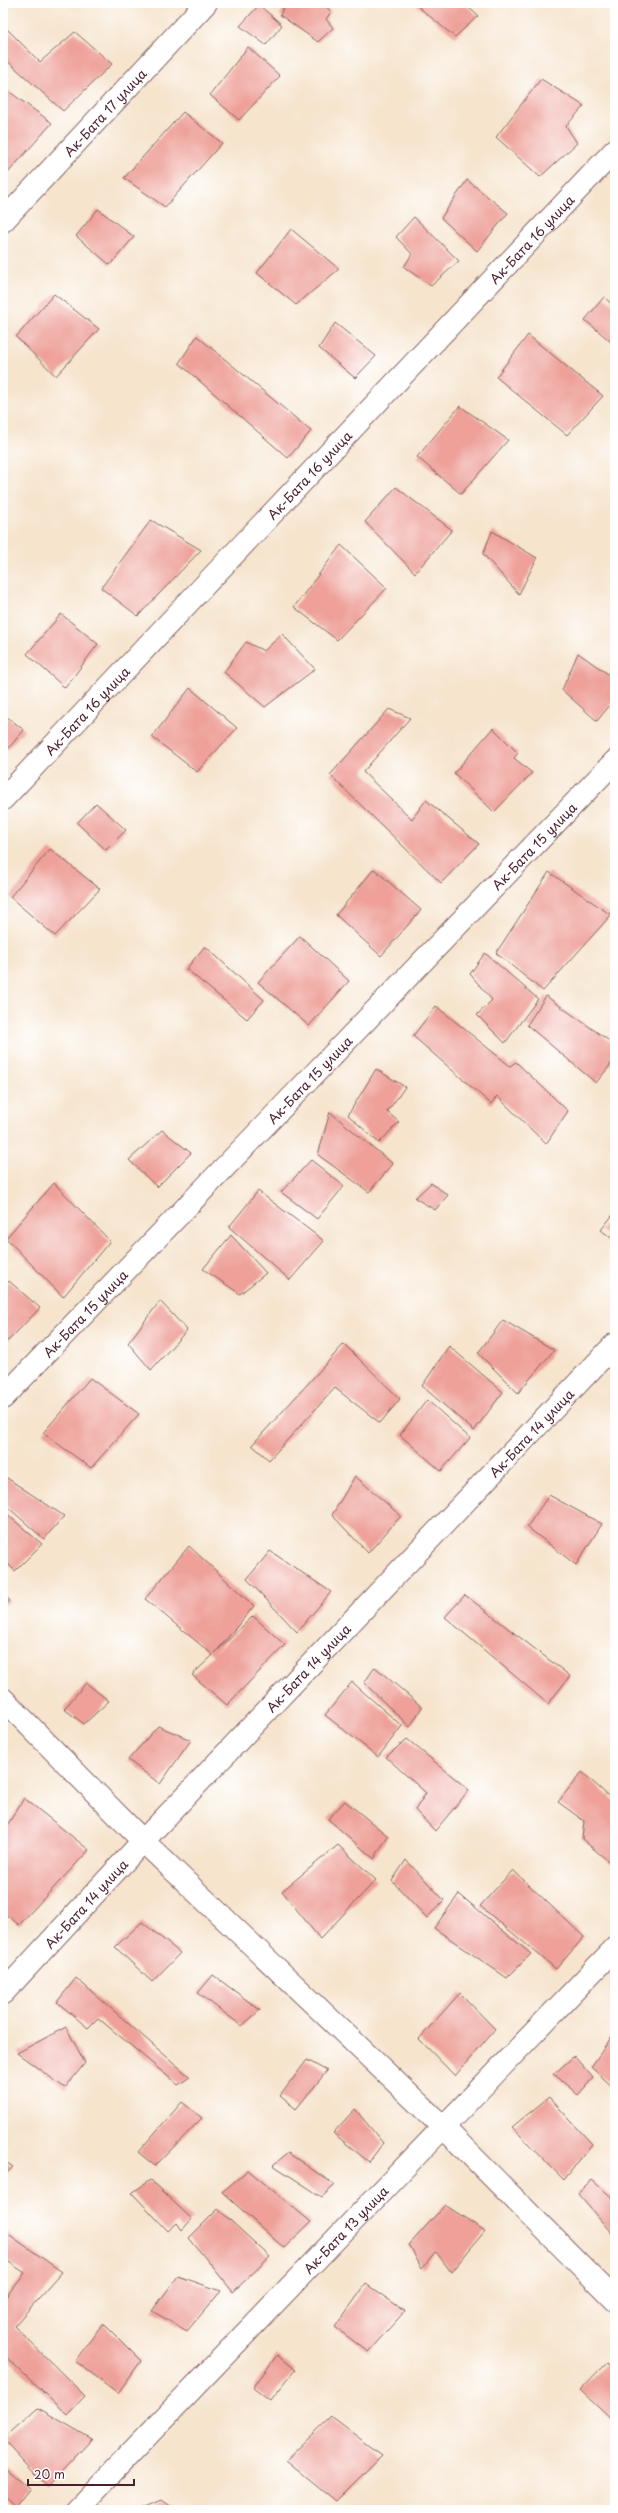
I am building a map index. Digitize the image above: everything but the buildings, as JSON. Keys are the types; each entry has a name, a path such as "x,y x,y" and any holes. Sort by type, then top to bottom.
{"street":[{"name":"Ак-Бата 17 улица","path":"3,221 206,3"},
{"name":"Ак-Бата 16 улица","path":"3,799 615,150"},
{"name":"Ак-Бата 15 улица","path":"3,1398 615,761"},
{"name":"Ак-Бата 14 улица","path":"3,1994 143,1842 615,1344"},
{"path":"3,1699 143,1842 444,2128 615,2300"},
{"name":"Ак-Бата 13 улица","path":"76,2510 615,1948"}]}
